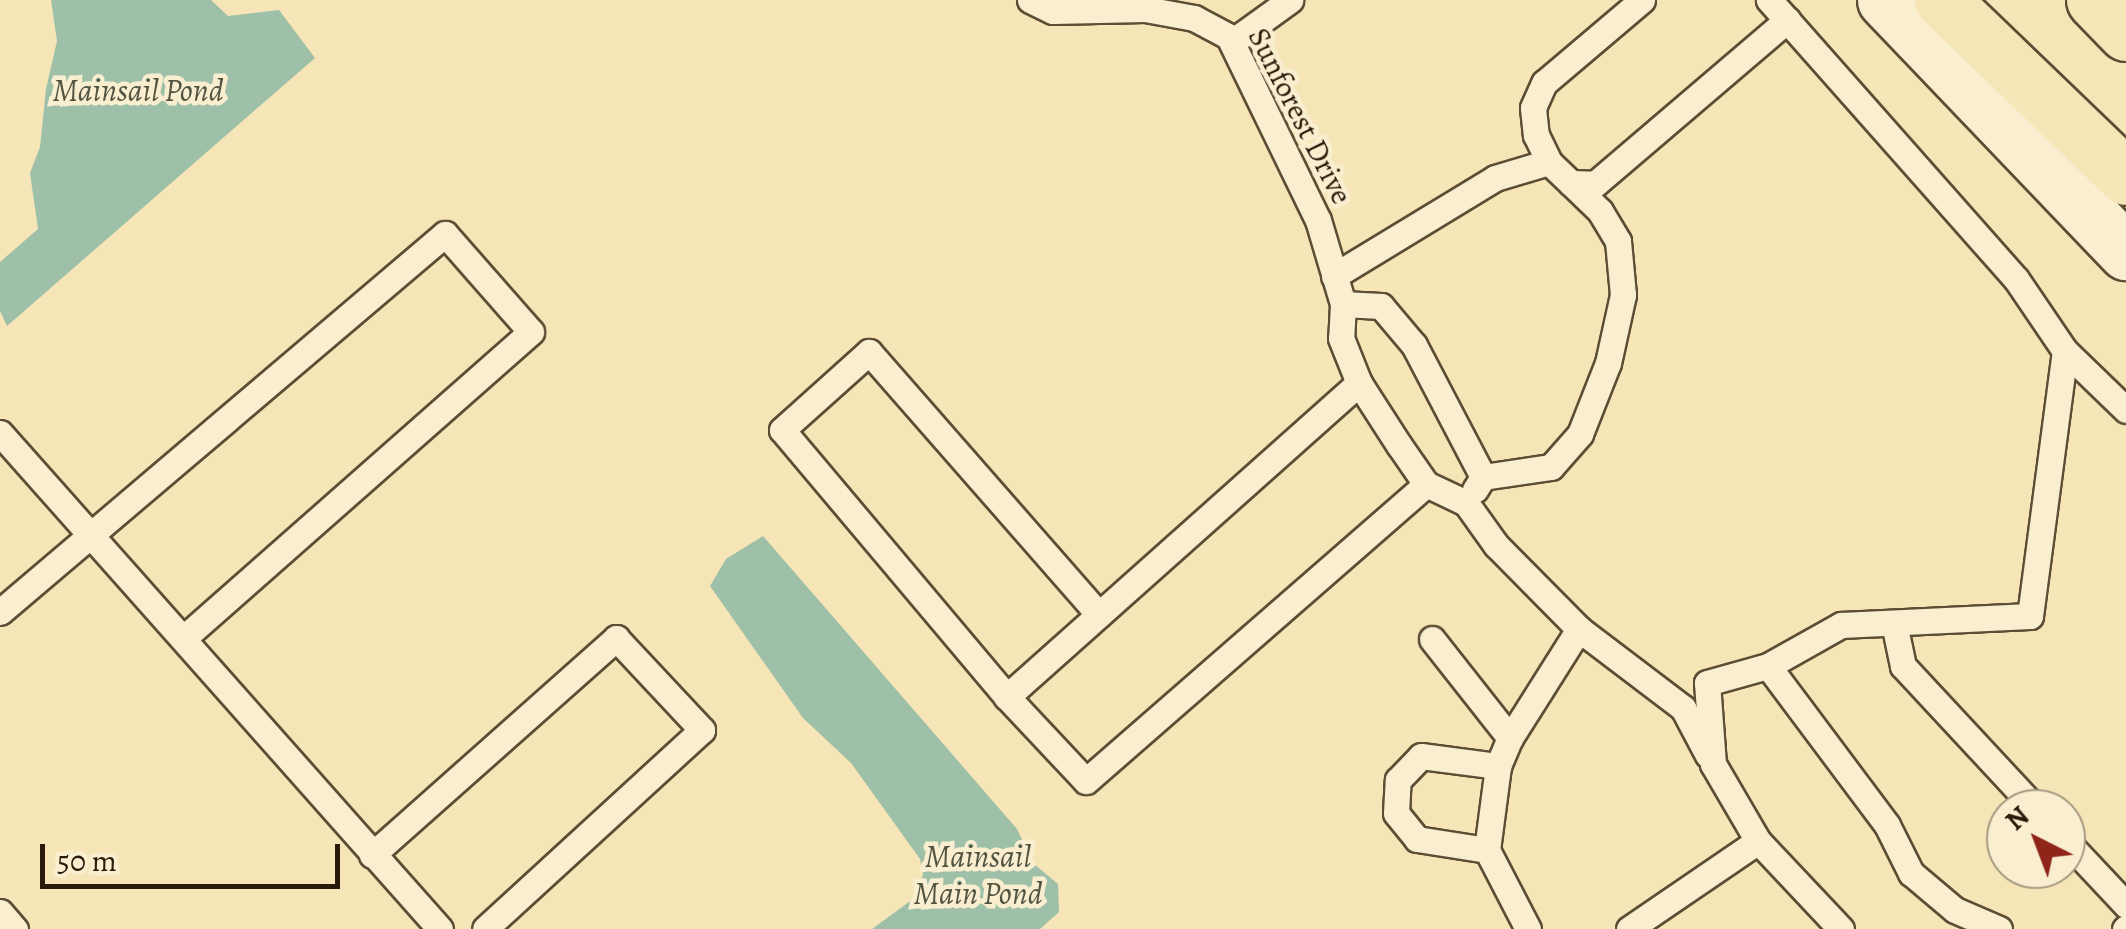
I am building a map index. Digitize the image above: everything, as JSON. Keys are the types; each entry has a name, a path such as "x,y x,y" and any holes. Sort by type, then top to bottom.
{"highway":[{"path":"1942,0 2126,177"},
{"path":"2094,0 2126,33"}],"main road":[{"path":"1885,0 2126,252"}],"lane":[{"name":"Sunforest Drive","path":"1030,0 1053,11 1145,8 1194,18 1232,42 1318,220 1342,304 1341,338 1358,384 1426,484"},
{"path":"1232,42 1290,0"},
{"path":"1466,503 1483,477 1551,467 1580,434 1608,362 1623,294 1618,241 1600,211 1549,162 1536,135 1533,108 1544,82 1642,0"},
{"path":"1769,0 2016,280 2065,351 2126,410"},
{"path":"1571,183 1595,184 1787,20"},
{"path":"1334,276 1495,178 1549,162"},
{"path":"0,612 445,234 531,332 184,638"},
{"path":"1342,304 1382,306 1414,345 1483,477"},
{"path":"1713,764 1707,683 1768,666 1840,625 2030,616 2065,351"},
{"path":"1099,616 869,352 782,430 1007,698 1086,782 1426,484 1466,503 1521,573 1579,629 1683,708 1758,841 1841,929"},
{"path":"1007,698 1358,384"},
{"path":"0,433 440,929"},
{"path":"1894,622 1903,666 2017,789"},
{"path":"1528,929 1487,850 1498,766 1510,738 1579,629"},
{"path":"372,856 616,638 702,730 485,929"},
{"path":"1432,640 1510,738"},
{"path":"1768,666 1887,825 1911,873 1955,910 1999,929"},
{"path":"1487,850 1418,840 1396,813 1398,780 1421,756 1498,766"},
{"path":"1629,929 1758,841"},
{"path":"2086,862 2126,905"},
{"path":"0,912 15,929"}],"water":[{"name":"Mainsail Pond","path":"51,0 211,0 228,16 279,10 315,58 7,326 0,311 0,262 38,229 30,173 40,147 46,89 57,41"},
{"name":"Mainsail Main Pond","path":"763,536 1017,829 1034,864 1058,884 1059,912 1040,929 872,929 913,899 923,875 920,859 851,763 803,718 710,586 726,559"}]}
